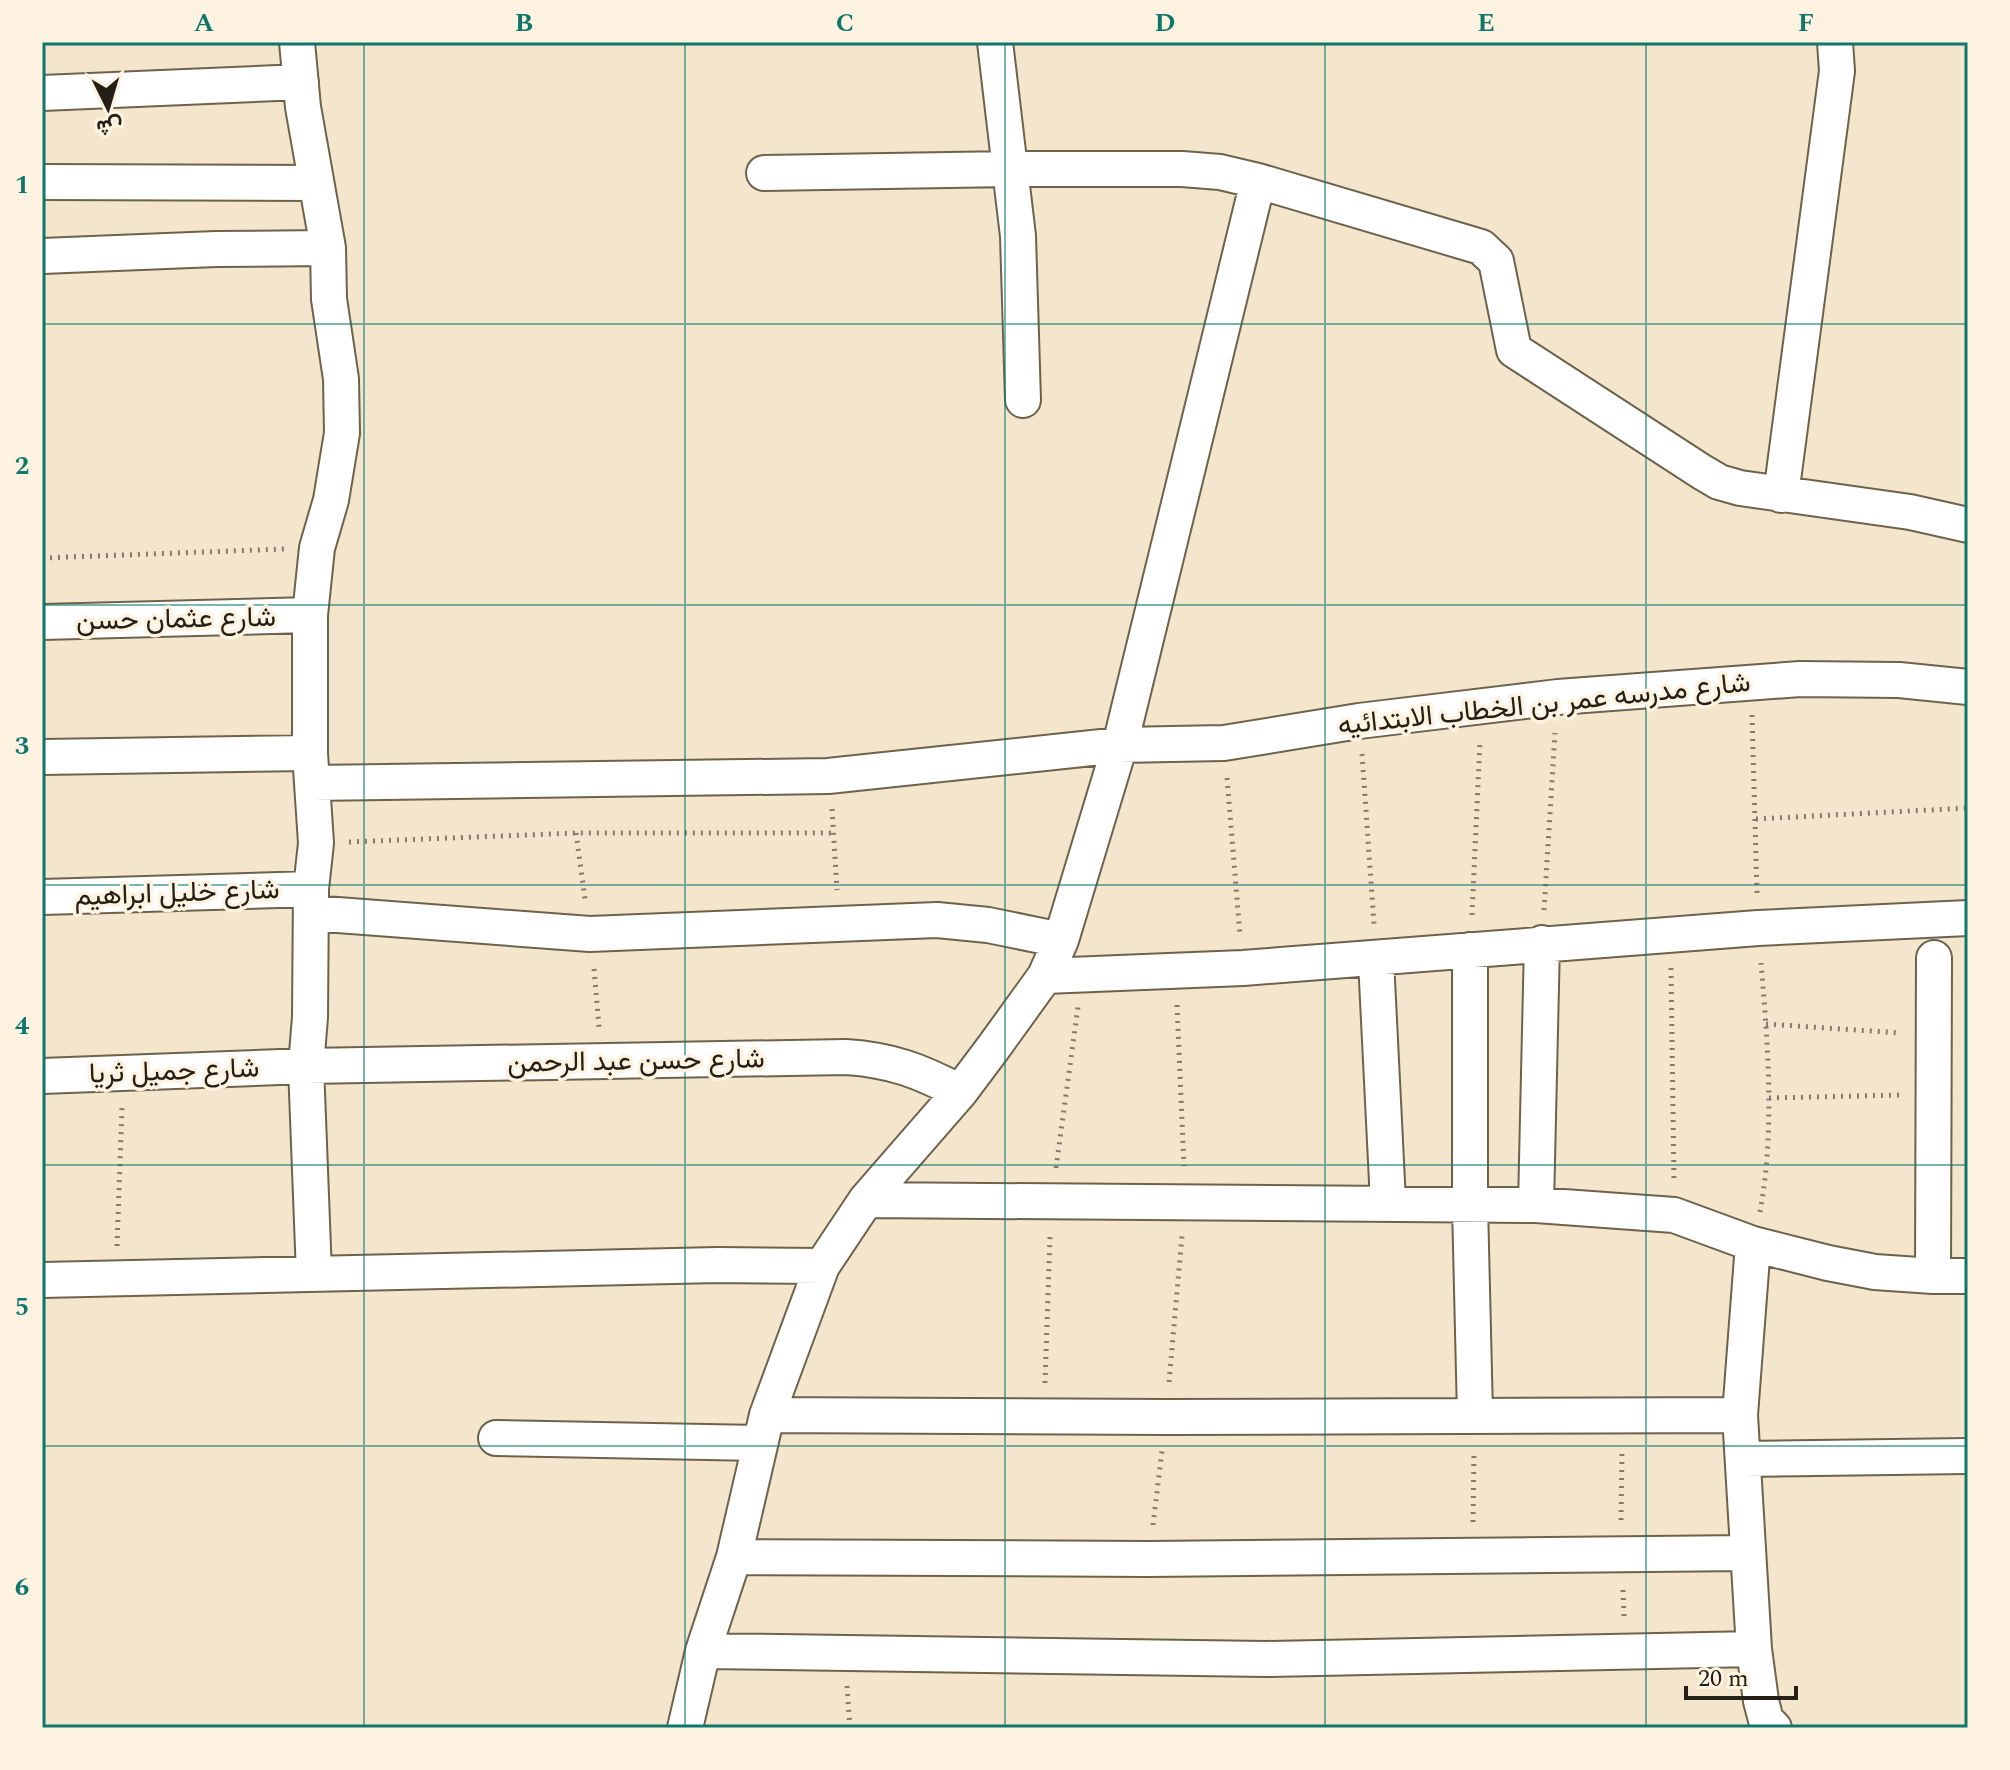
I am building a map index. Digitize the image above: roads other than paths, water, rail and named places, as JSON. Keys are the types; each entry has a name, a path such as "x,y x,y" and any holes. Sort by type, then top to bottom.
{"street":[{"path":"297,42 328,248 329,299 341,379 342,433 331,500 317,548 310,615 311,768 316,843 306,1066 314,1274"},
{"path":"995,42 1018,236 1023,400"},
{"path":"1781,495 1837,71 1835,42"},
{"path":"42,93 301,82"},
{"path":"764,173 1182,169 1220,172 1258,181 1481,247 1496,261 1511,343 1520,355 1719,482 1781,495 1910,512 1968,525"},
{"path":"685,1728 703,1651 734,1557 763,1429 822,1266 866,1200 960,1092 1045,976 1061,940 1120,745 1258,181"},
{"path":"42,182 316,183"},
{"path":"42,256 328,248"},
{"name":"شارع عثمان حسن","path":"42,622 310,615"},
{"name":"شارع مدرسه عمر بن الخطاب الابتدائيه","path":"42,757 311,768 828,776 1120,745 1224,743 1482,704 1558,697 1751,682 1850,678 1968,687"},
{"name":"شارع خليل ابراهيم","path":"42,897 311,901 590,934 937,920 988,925 1061,940"},
{"path":"1045,976 1376,960 1542,943 1968,918"},
{"path":"1536,1205 1542,943"},
{"path":"1470,950 1470,1205 1475,1415"},
{"path":"1933,1276 1934,958"},
{"path":"1376,960 1388,1202"},
{"name":"شارع حسن عبد الرحمن","path":"306,1066 872,1059 897,1063 922,1072 960,1092"},
{"name":"شارع جميل ثريا","path":"42,1076 306,1066"},
{"path":"866,1200 1536,1205 1674,1215 1753,1244 1828,1263 1875,1272 1968,1276"},
{"path":"1753,1244 1740,1415 1754,1649 1761,1701 1766,1720 1774,1728"},
{"path":"42,1280 718,1265 822,1266"},
{"path":"496,1438 1044,1416 1740,1415"},
{"path":"1743,1459 1968,1456"},
{"path":"734,1557 1148,1559 1748,1553"},
{"path":"703,1651 1266,1659 1754,1649"}]}
